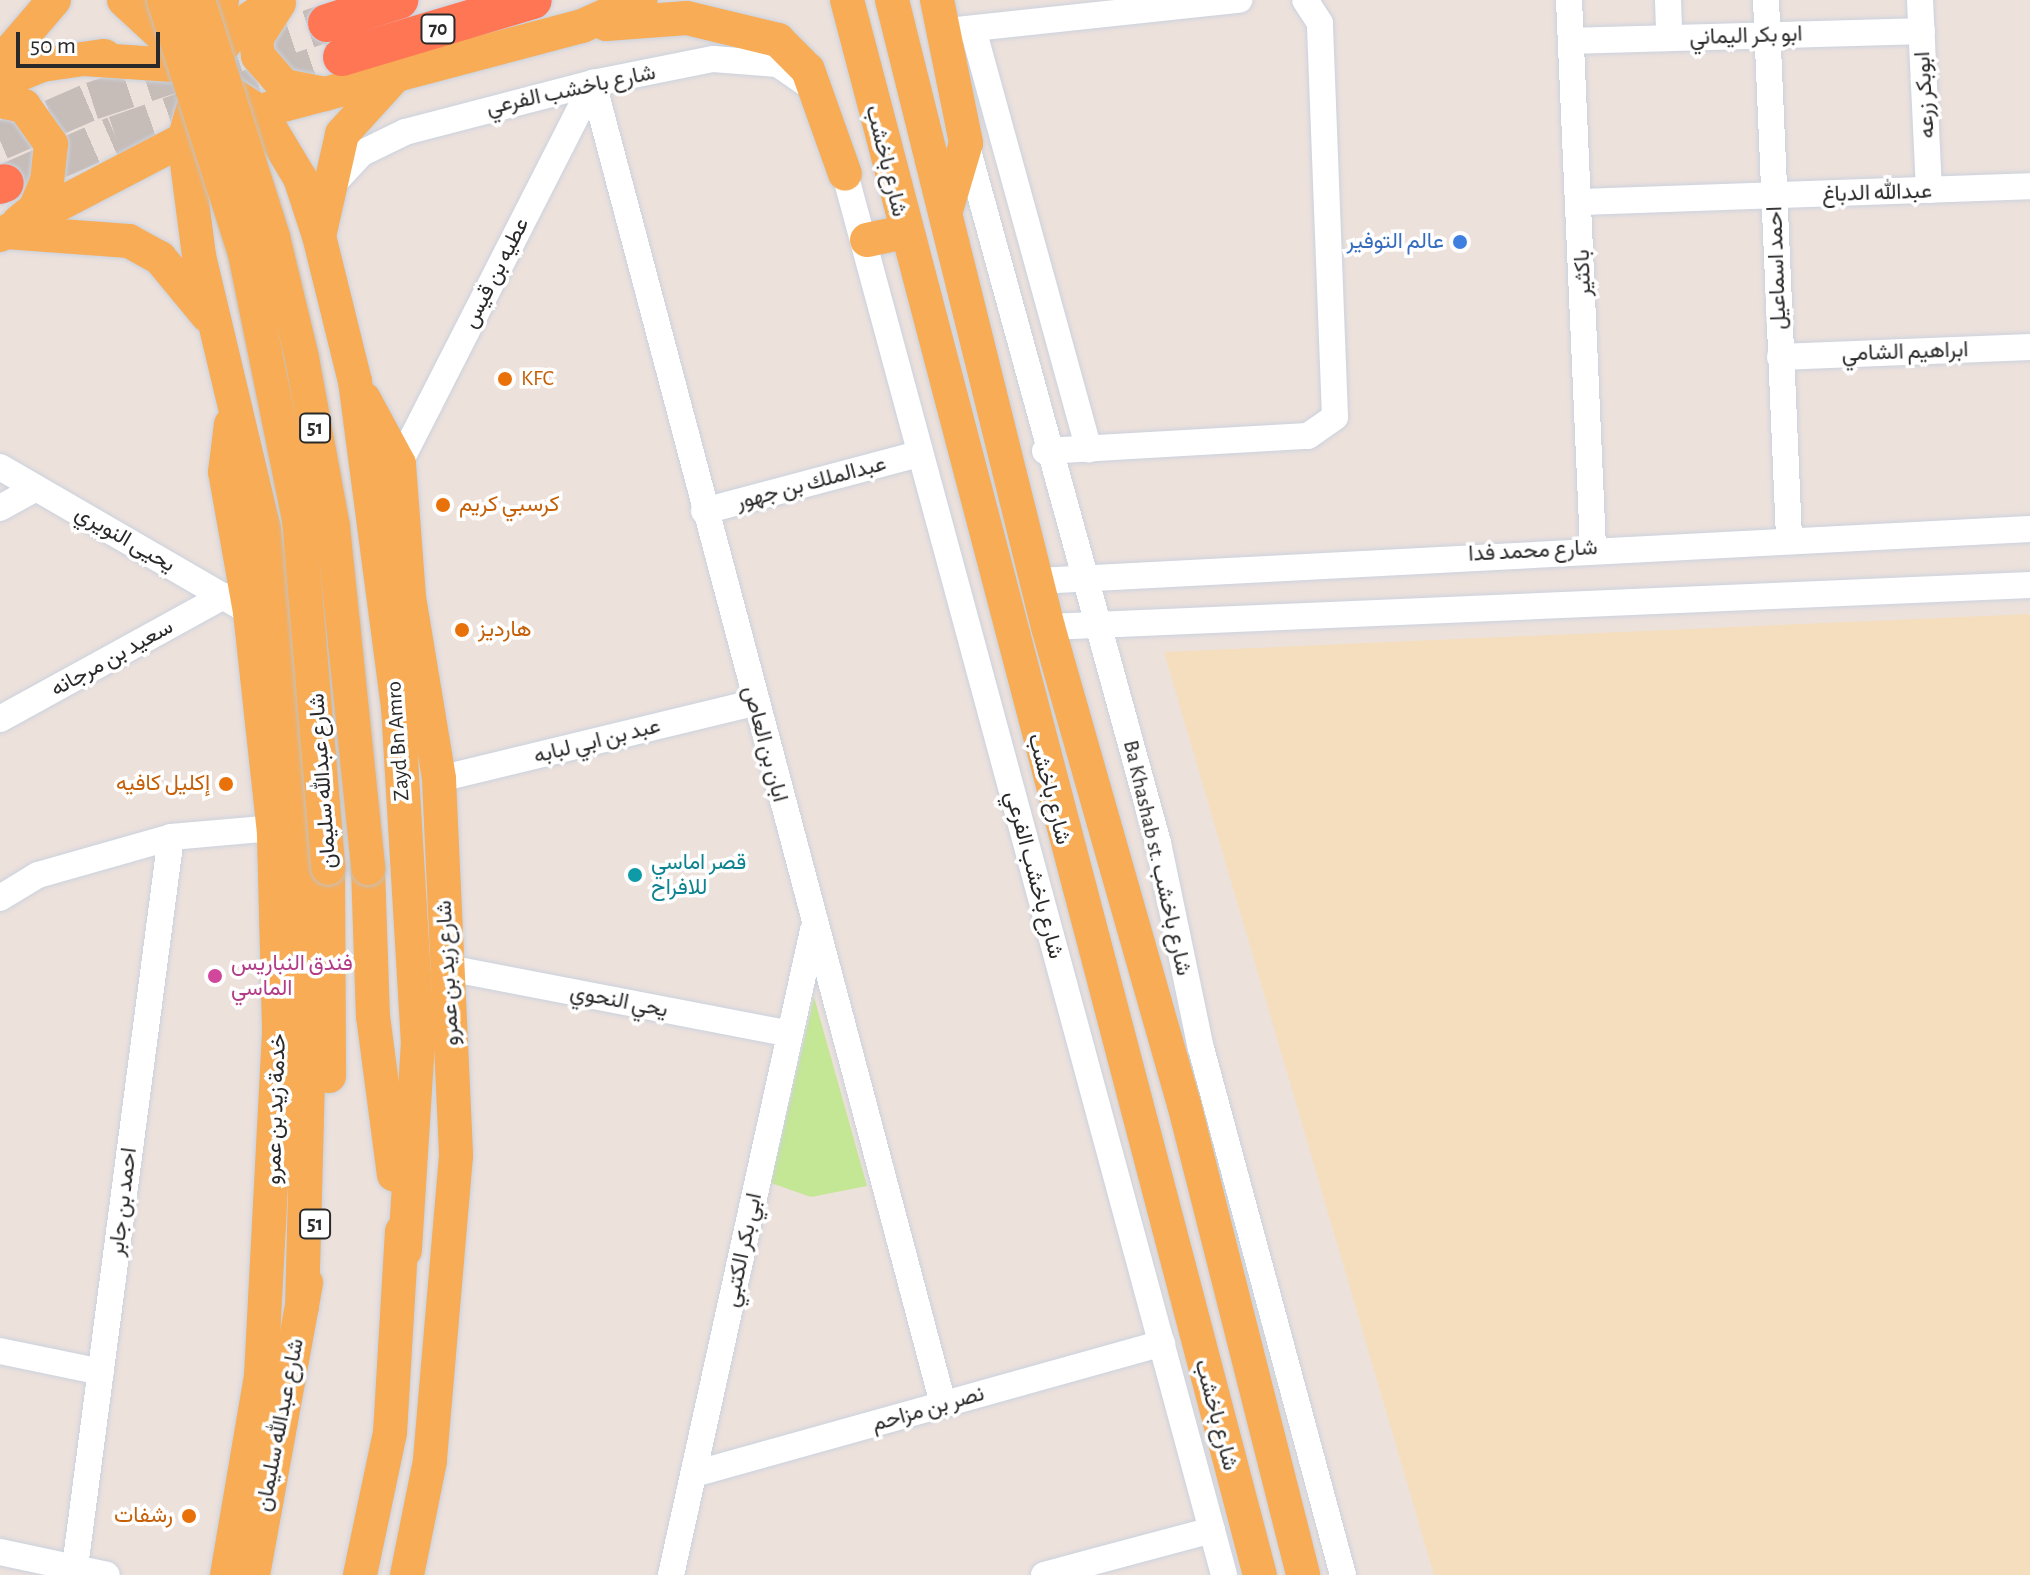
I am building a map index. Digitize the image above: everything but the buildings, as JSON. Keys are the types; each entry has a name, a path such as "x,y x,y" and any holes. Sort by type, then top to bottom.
{"highway":[{"name":"70","path":"399,0 335,40 533,0"}],"main road":[{"path":"0,63 54,0"},
{"path":"124,0 164,45 261,113"},
{"name":"شارع عبدالله سليمان","path":"164,0 245,254 299,519 328,868 328,1090 302,1307 253,1575"},
{"path":"0,82 42,65 164,45 212,9 270,0"},
{"path":"120,176 181,123 204,72 235,29 280,0"},
{"path":"280,0 256,39 258,56 284,86 332,95"},
{"path":"3,233 120,176 184,140 261,113 332,95 401,72 582,26 641,0"},
{"name":"شارع باخشب","path":"847,0 904,232 1103,994 1260,1575"},
{"name":"شارع باخشب","path":"892,0 1048,627 1184,1104 1303,1575"},
{"path":"212,9 204,72 184,140 215,329 264,528 289,720 308,1079 302,1307"},
{"name":"شارع عبدالله سليمان","path":"212,9 302,358 333,527 368,868 373,1016 405,1251 390,1433 360,1575"},
{"path":"582,26 687,18 739,25 793,54 823,103 845,174"},
{"path":"946,211 964,133 950,20"},
{"path":"84,59 204,72 255,87 332,95"},
{"path":"319,236 326,192 342,134 401,72"},
{"path":"0,101 24,106 51,144 35,209 3,233"},
{"name":"Zayd Bn Amro","path":"261,113 300,178 319,236 355,381 398,707 418,1042 405,1251"},
{"path":"867,240 904,232"},
{"path":"3,233 129,241 160,258 194,291 215,329"},
{"name":"شارع زيد بن عمرو","path":"355,381 399,464 409,597 440,787 448,968 456,1156 430,1461 407,1575"},
{"name":"خدمة زيد بن عمرو","path":"227,1575 261,1376 272,1246 279,1028 273,828 237,604 225,472 234,404"},
{"path":"398,707 432,726"},
{"path":"404,819 440,787"}],"street":[{"path":"1089,449 996,116 950,20 1239,0"},
{"path":"1045,451 1308,436 1335,417 1320,23 1305,0"},
{"name":"باكثير","path":"1569,0 1593,547"},
{"path":"1668,0 1669,38"},
{"name":"احمد اسماعيل","path":"1766,0 1789,537"},
{"name":"ابوبكر زرعه","path":"1920,0 1929,190"},
{"name":"ابو بكر اليماني","path":"1571,41 1922,31"},
{"name":"شارع باخشب الفرعي","path":"326,192 362,153 405,132 593,83 713,59 778,64 823,103"},
{"name":"عطيه بن قيس","path":"399,464 593,83"},
{"name":"ابان بن العاص","path":"593,83 754,703 943,1404"},
{"path":"964,133 996,116"},
{"name":"Ba Khashab st. شارع باخشب","path":"964,133 1045,451 1086,576 1241,1196 1343,1575"},
{"name":"شارع باخشب الفرعي","path":"845,174 867,240 918,454 1224,1575"},
{"name":"عبدالله الدباغ","path":"1580,202 2030,186"},
{"path":"1009,310 1041,278"},
{"name":"ابراهيم الشامي","path":"1780,357 2030,347"},
{"name":"عبدالملك بن جهور","path":"704,511 918,454"},
{"name":"يحيى النويري","path":"0,467 237,604"},
{"path":"0,508 36,488"},
{"name":"شارع محمد فدا","path":"1037,581 1593,547 2030,529"},
{"path":"1048,627 2030,585"},
{"name":"سعيد بن مرجانه","path":"0,719 237,604"},
{"name":"عبد بن ابي لبابه","path":"440,787 754,703"},
{"path":"0,898 38,875 171,837 273,828"},
{"name":"احمد بن جابر","path":"75,1567 171,837"},
{"name":"ابي بكر الكتبي","path":"671,1575 814,926"},
{"name":"يحي النحوي","path":"448,968 790,1034"},
{"path":"1070,1003 1103,994"},
{"path":"1184,1104 1241,1196"},
{"name":"نصر بن مزاحم","path":"694,1474 1162,1343"},
{"path":"0,1351 101,1372"},
{"path":"1044,1575 1212,1530"},
{"path":"0,1552 107,1575"}],"green space":[{"path":"814,997 867,1186 811,1197 771,1183"}],"sand":[{"path":"2030,614 2030,1575 1434,1575 1164,652"}],"tunnel":[{"path":"0,141 92,101 327,23"},
{"path":"5,183 115,135 342,57"}],"place":[{"name":"عالم التوفير","path":"1460,242"},
{"name":"KFC","path":"505,379"},
{"name":"كرسبي كريم","path":"443,505"},
{"name":"هارديز","path":"462,630"},
{"name":"إكليل كافيه","path":"226,784"},
{"name":"قصر اماسي للافراح","path":"635,875"},
{"name":"فندق النباريس الماسي","path":"215,976"},
{"name":"رشفات","path":"189,1516"}]}
